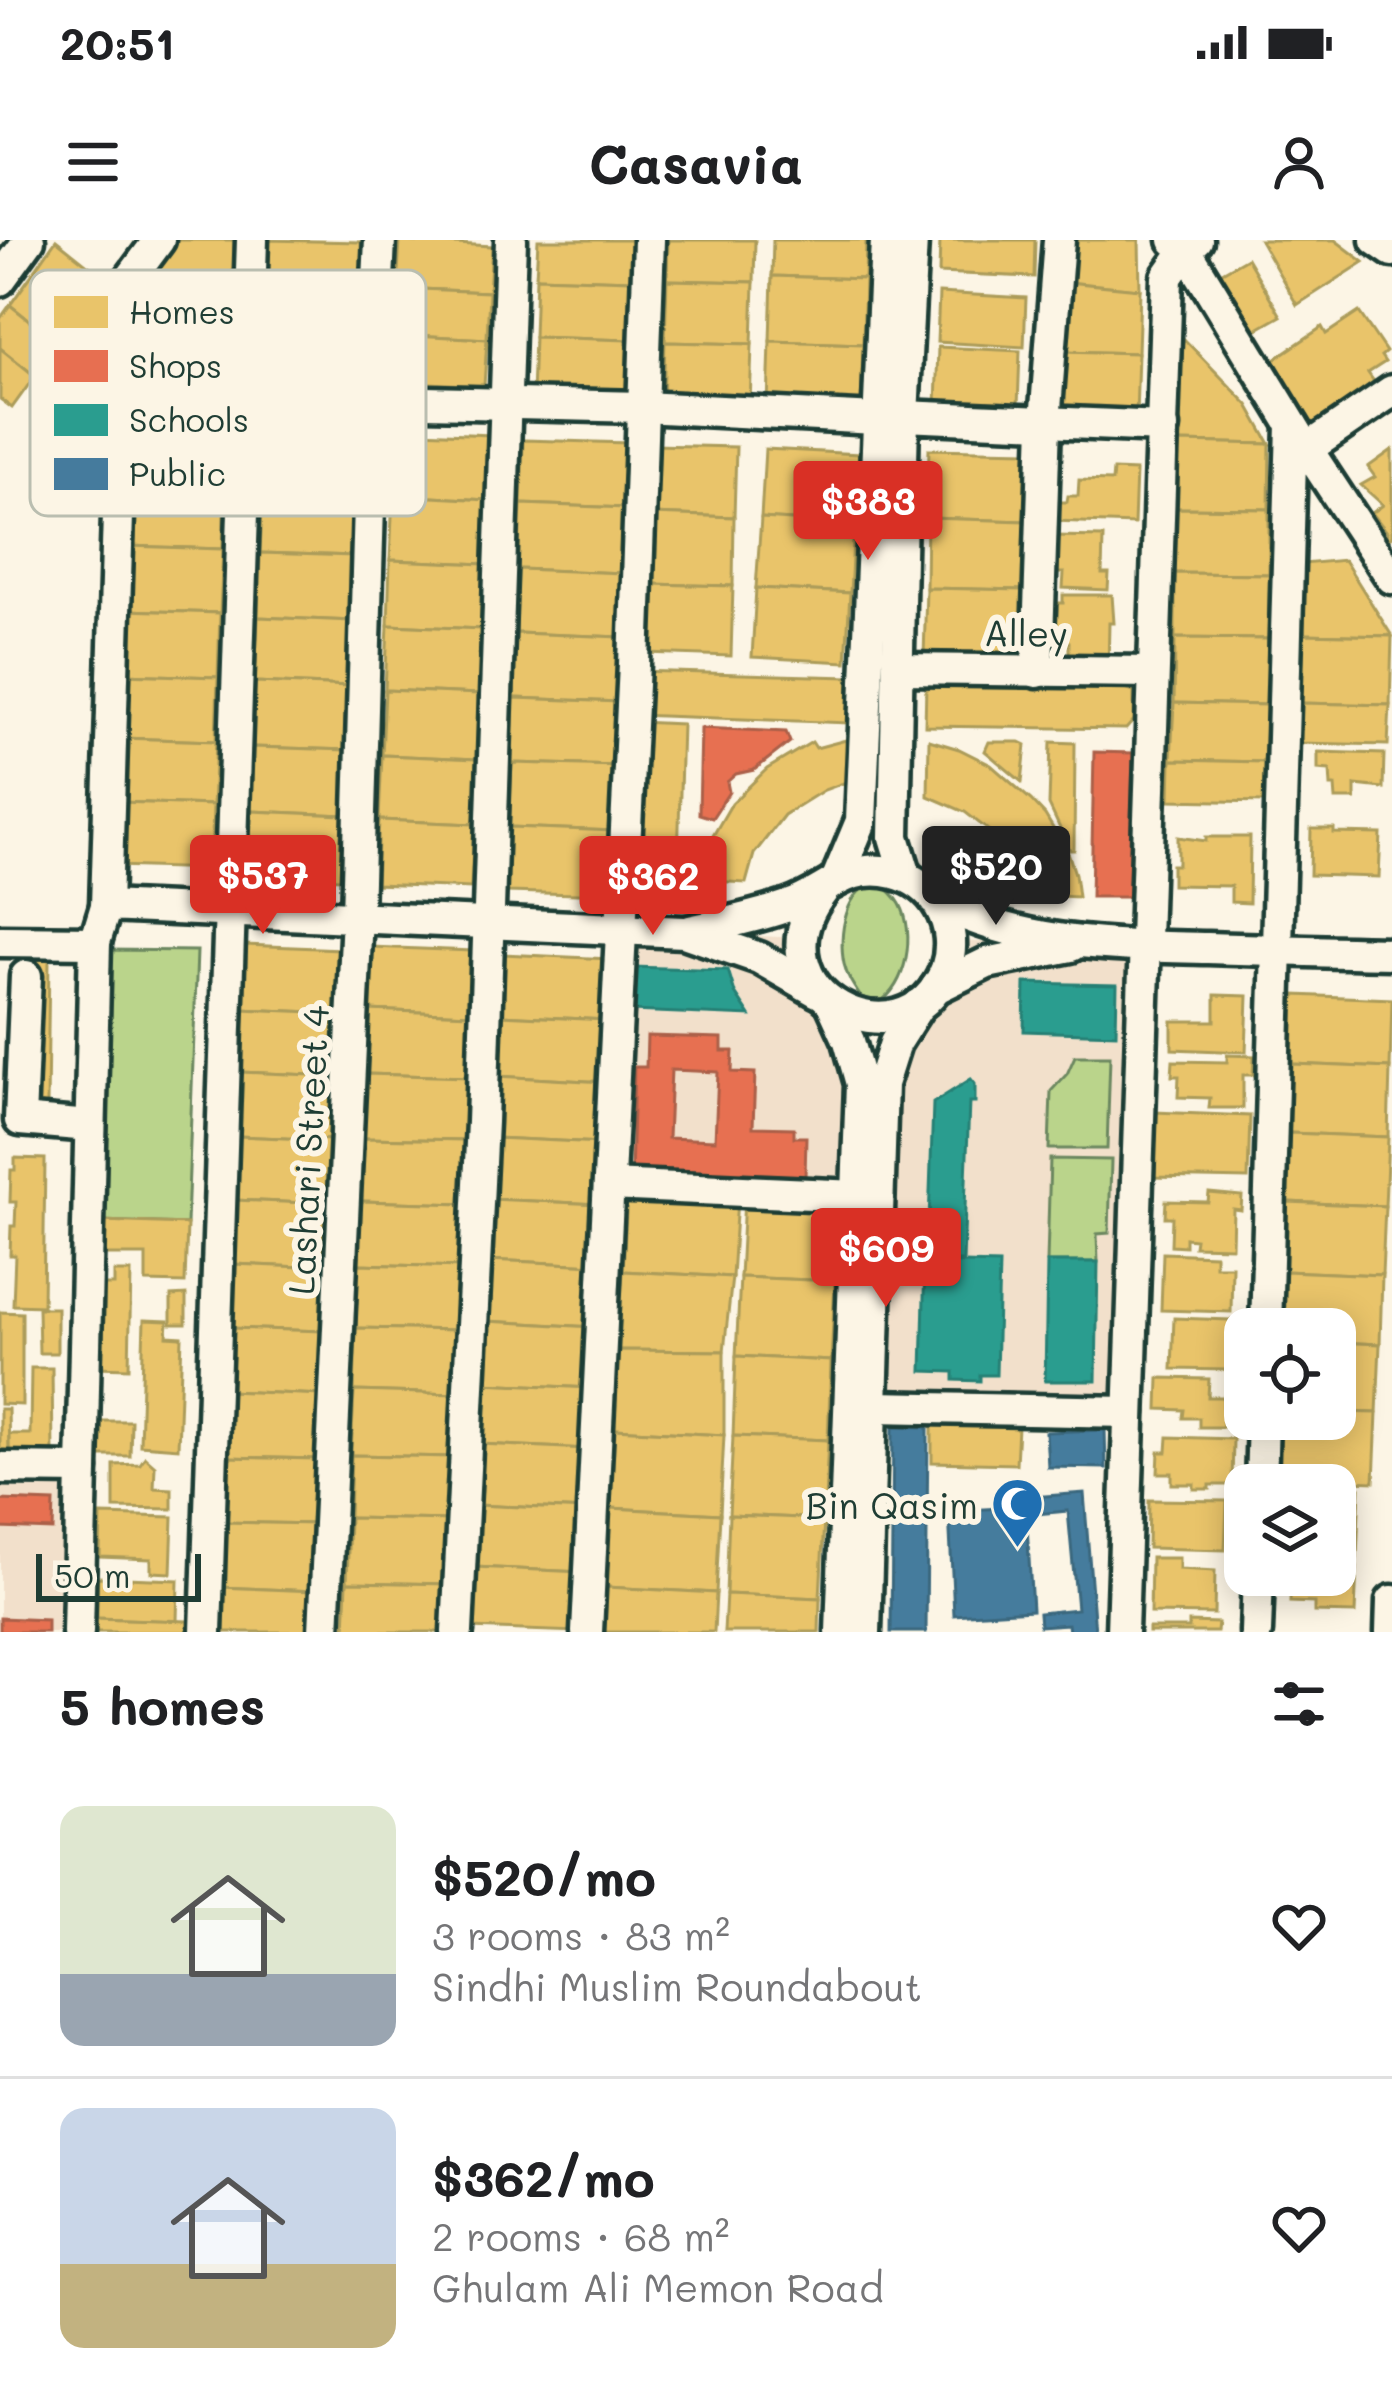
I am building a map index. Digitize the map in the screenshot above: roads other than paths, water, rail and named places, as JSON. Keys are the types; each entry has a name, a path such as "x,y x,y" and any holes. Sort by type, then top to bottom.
{"street":[{"path":"0,280 29,240"},
{"path":"136,270 158,240"},
{"path":"251,270 252,240"},
{"name":"Lashari Street 4","path":"379,270 380,240"},
{"path":"458,1632 490,921 511,240"},
{"path":"587,1632 634,664 649,240"},
{"path":"886,240 899,669 894,837 906,876"},
{"path":"841,1632 861,1084 849,1041 808,976 801,938 805,921 830,886 861,821 890,417 913,240"},
{"path":"1036,672 1045,422 1059,240"},
{"path":"1376,240 1392,251"},
{"path":"1122,1632 1167,277 1186,243"},
{"path":"1186,243 1300,437 1392,578"},
{"path":"1300,437 1392,391"},
{"path":"426,403 1162,427"},
{"path":"1267,1308 1300,437"},
{"path":"78,1632 94,941 106,906 118,516"},
{"path":"206,1632 243,516"},
{"name":"Lashari Street 4","path":"324,1632 357,915 369,516"},
{"name":"Alley","path":"899,669 1152,672"},
{"path":"106,906 684,932 757,916 859,872 883,870 906,876 963,916 1083,944 1392,953"},
{"path":"865,1632 882,1084 895,1043 947,966 949,928 938,902"},
{"path":"684,932 759,958 853,1016 876,1019 899,1015 987,963 1083,944"},
{"path":"0,941 94,941"},
{"path":"26,976 20,1120 90,1126"},
{"path":"609,1185 857,1196"},
{"path":"873,1407 1129,1412"},
{"path":"0,1468 82,1468"},
{"path":"1256,1632 1257,1596"},
{"path":"1391,1632 1392,1601"}],"place":[{"name":"Bin Qasim","path":"1017,1550"}]}
